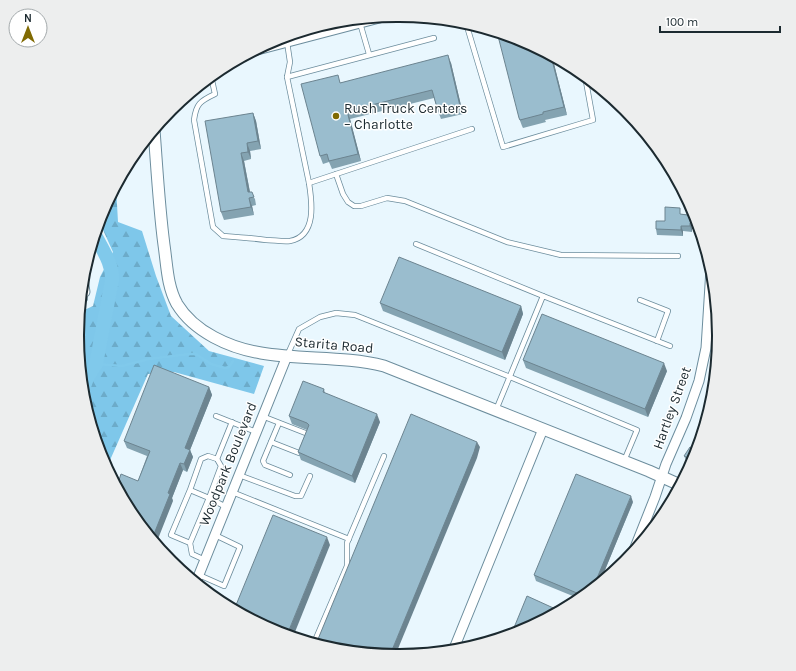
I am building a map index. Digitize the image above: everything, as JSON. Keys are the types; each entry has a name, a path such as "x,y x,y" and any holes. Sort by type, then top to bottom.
{"street":[{"path":"293,40 346,27"},
{"name":"Starita Road","path":"155,138 159,203 168,278 176,302 188,318 199,327 213,336 244,349 260,353 360,360 384,366 649,471 674,483"},
{"name":"Hartley Street","path":"641,534 661,478 686,418 700,375 706,348 709,297"},
{"name":"Woodpark Boulevard","path":"198,576 286,356"},
{"path":"456,643 543,429"}],"lane":[{"path":"360,25 369,54"},
{"path":"468,30 502,147 593,120 587,85"},
{"path":"287,77 369,54 434,38"},
{"path":"213,83 215,94 199,104 195,110 194,120 213,227 223,236 277,241 291,241 298,238 305,232 311,219 312,208 309,183 287,77 290,62 287,43"},
{"path":"309,183 472,129"},
{"path":"336,174 343,194 348,202 354,206 361,206 387,198 405,201 507,242 561,255 678,256"},
{"path":"416,244 670,346"},
{"path":"496,410 543,296"},
{"path":"640,300 668,311 657,341"},
{"path":"286,356 299,329 320,317 336,313 354,316 510,377 637,430 624,461"},
{"path":"216,416 256,432"},
{"path":"262,416 308,434"},
{"path":"217,459 232,422"},
{"path":"279,423 263,461 264,465 290,475"},
{"path":"271,442 299,453"},
{"path":"190,543 171,535 201,459 208,456 217,459 221,466 190,543 192,554 205,560"},
{"path":"316,638 346,566 347,543 384,456"},
{"path":"239,475 295,496 301,496 310,476"},
{"path":"190,490 226,507"},
{"path":"232,492 349,539"},
{"path":"201,579 224,586 240,547 215,535"}],"green space":[{"path":"117,198 118,222 142,231 156,276 171,316 209,351 264,366 254,394 174,372 148,374 110,460 95,417 87,376 84,336 86,309 93,306 100,277 113,252 103,230"}],"building":[{"path":"499,39 537,54 553,63 564,107 520,120"},
{"name":"Rush Truck Centers – Charlotte","path":"448,55 460,106 438,111 432,90 347,111 358,154 329,161 327,154 320,156 301,84 338,75 340,83"},
{"path":"253,113 258,141 247,143 248,152 241,153 248,192 252,192 254,197 249,198 251,207 221,212 205,121"},
{"path":"665,207 680,208 680,214 688,215 691,223 690,226 681,226 681,230 656,229 656,221 665,221"},
{"path":"399,257 521,306 502,352 380,303"},
{"path":"542,314 664,363 645,409 523,360"},
{"path":"154,365 209,387 185,448 190,450 184,464 180,463 168,493 170,494 154,533 137,510 120,478 121,474 138,481 150,451 124,441"},
{"path":"303,381 324,389 323,392 377,414 352,476 298,452 309,425 289,416"},
{"path":"411,414 477,442 393,649 357,646 318,638"},
{"path":"690,447 691,447 687,457 684,456"},
{"path":"576,474 631,496 598,577 576,593 534,575"},
{"path":"273,515 327,537 289,629 259,617 236,604"},
{"path":"527,596 553,608 537,617 515,626"}],"waterway":[{"path":"87,378 96,364 112,280 109,262 99,242"},
{"path":"96,364 122,366 149,359 189,354 196,354 211,364 225,368 229,367 233,361"}],"place":[{"name":"Rush Truck Centers – Charlotte","path":"336,116"}]}
